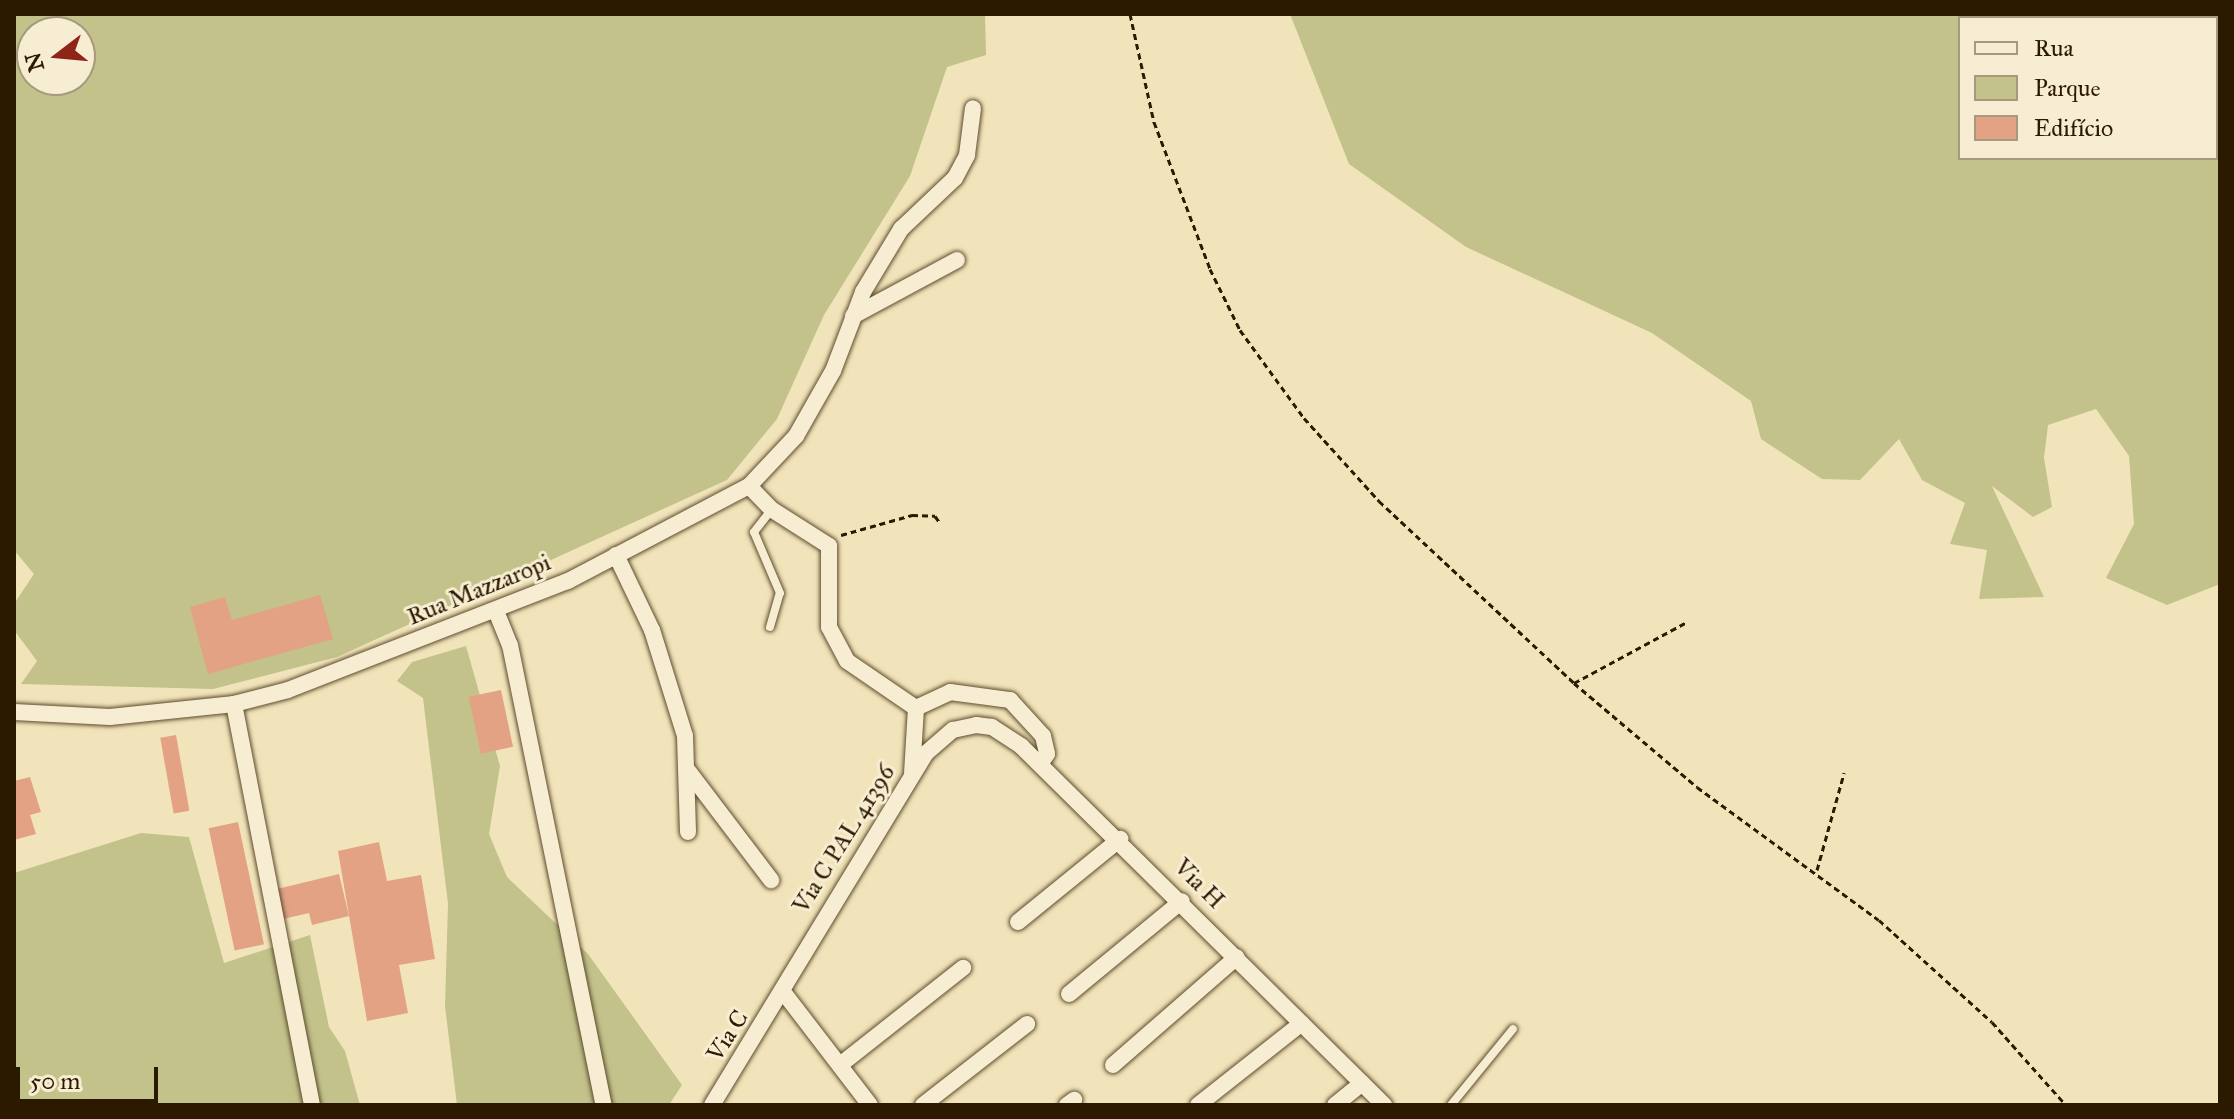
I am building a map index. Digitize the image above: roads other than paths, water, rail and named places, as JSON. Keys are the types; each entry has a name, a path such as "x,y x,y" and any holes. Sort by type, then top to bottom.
{"street":[{"name":"Rua Mazzaropi","path":"14,712 110,717 234,704 333,674 496,611 616,555 749,486 796,436 833,371 852,316 901,229 955,178 967,155 973,108"},
{"path":"852,316 957,260"},
{"path":"749,486 771,509 824,539 835,641 847,661 916,708"},
{"path":"616,555 671,684 689,772 688,832"},
{"path":"496,611 510,645 604,1105"},
{"path":"916,708 950,692 1010,700 1043,736 1047,754 1040,764"},
{"path":"234,704 312,1105"},
{"path":"912,774 916,708"},
{"name":"Via H","path":"963,727 992,727 1040,764 1120,839 1384,1105"},
{"name":"Via C PAL 41396","path":"784,993 912,774 937,741 963,727"},
{"path":"689,772 771,880"},
{"path":"1018,922 1120,839"},
{"path":"1069,994 1182,901"},
{"path":"1113,1065 1237,957"},
{"path":"840,1065 963,968"},
{"path":"784,993 870,1105"},
{"name":"Via C","path":"712,1105 784,993"},
{"path":"1198,1105 1302,1023"},
{"path":"923,1105 1027,1024"},
{"path":"1335,1105 1362,1083"}],"lane":[{"path":"770,627 780,593 754,532 771,509"},
{"path":"1451,1105 1513,1029"}]}
